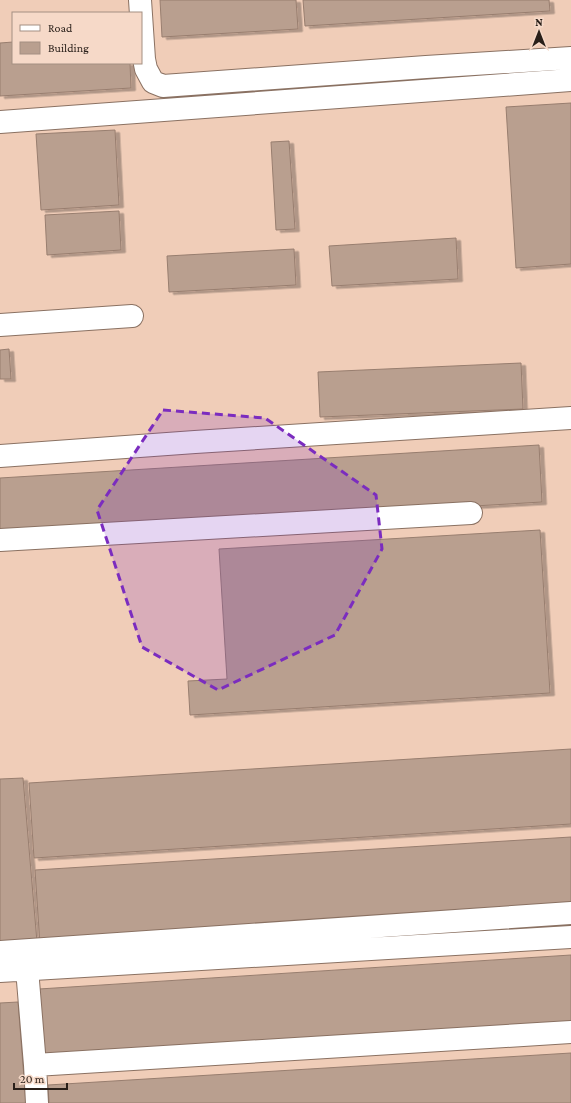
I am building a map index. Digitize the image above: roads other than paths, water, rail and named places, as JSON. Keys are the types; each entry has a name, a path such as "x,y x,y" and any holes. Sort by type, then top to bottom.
{"lane":[{"path":"140,0 141,12"},
{"path":"142,30 146,69 153,82 163,86 571,58"},
{"path":"0,122 571,80"},
{"path":"0,325 132,316"},
{"path":"0,456 571,418"},
{"path":"0,540 471,513"},
{"path":"0,952 571,913"},
{"path":"0,970 571,937"},
{"path":"27,969 37,1103"},
{"path":"35,1065 571,1032"}]}
